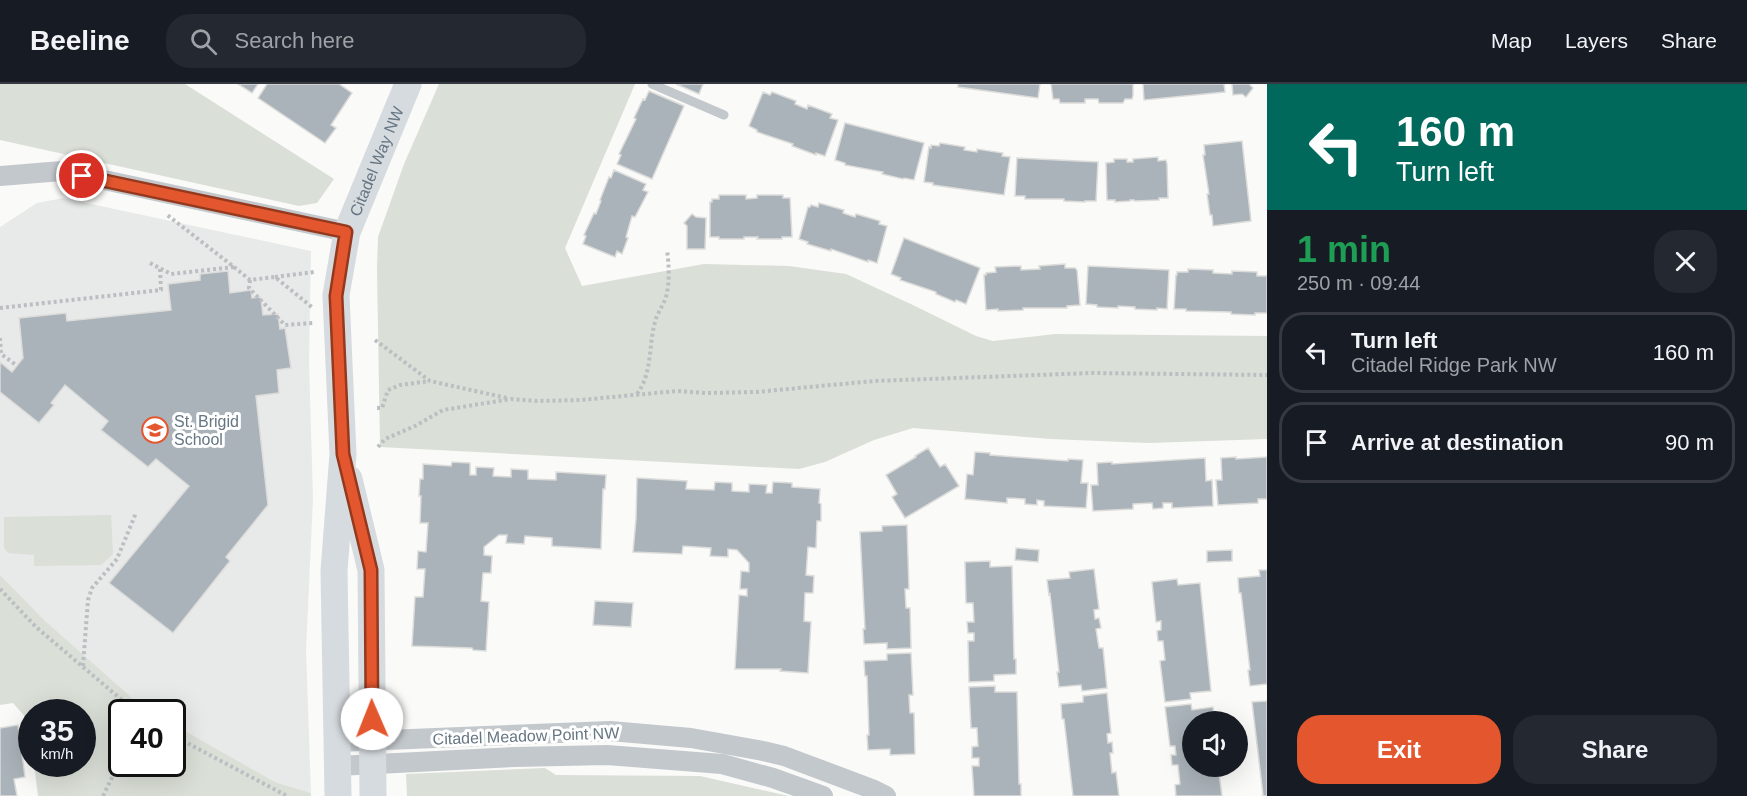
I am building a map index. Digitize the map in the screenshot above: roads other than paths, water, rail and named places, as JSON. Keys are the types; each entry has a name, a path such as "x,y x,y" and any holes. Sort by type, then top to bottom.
{"street":[{"name":"Citadel Way NW","path":"338,796 334,571 343,454 336,296 346,232 408,84"},
{"path":"0,176 62,171 346,232"},
{"name":"Citadel Way NW","path":"343,454 371,570 373,796"},
{"name":"Citadel Meadow Point NW","path":"373,753 610,731 727,743 784,756 886,796"},
{"name":"Citadel Meadow Point NW","path":"338,754 515,758 607,755 689,761 722,764 773,777 823,796"}],"lane":[{"path":"652,84 724,115"}],"place":[{"name":"St. Brigid School","path":"155,430"}]}
